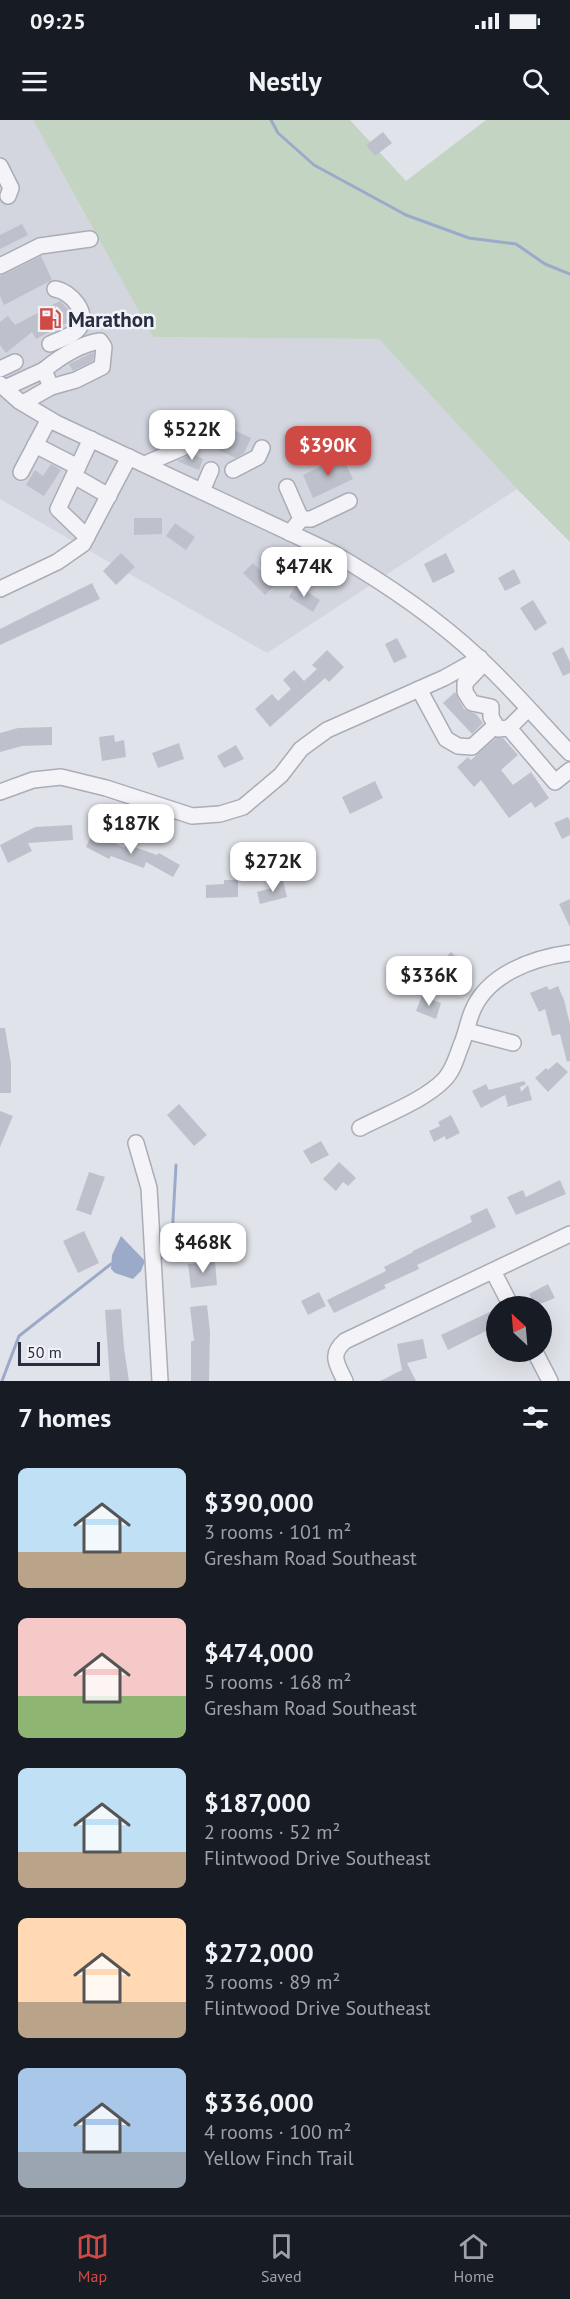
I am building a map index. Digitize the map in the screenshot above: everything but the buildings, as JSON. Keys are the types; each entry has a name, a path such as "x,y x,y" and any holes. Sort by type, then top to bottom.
{"street":[{"path":"0,166 11,188 8,196"},
{"path":"0,266 40,246 90,239"},
{"path":"50,344 77,331 82,322 82,316 73,298 62,290 56,289"},
{"path":"23,403 51,387 76,380 102,368 104,347 100,341 92,342 63,355 44,370 3,386 23,403 49,419 333,553 376,578 417,606 482,661 570,753"},
{"path":"0,369 15,362"},
{"path":"44,370 51,387"},
{"path":"21,472 49,419"},
{"path":"87,537 58,509 91,439"},
{"path":"35,445 110,496"},
{"path":"145,464 189,446"},
{"path":"233,470 258,457 262,448"},
{"path":"0,590 57,562 83,544 129,457"},
{"path":"202,491 211,470"},
{"path":"287,487 301,519"},
{"path":"301,519 310,519 349,501"},
{"path":"290,533 301,519"},
{"path":"0,792 33,780 62,777 106,788 192,816 220,814 243,807 281,776 301,749 327,730 482,661"},
{"path":"482,661 465,683 465,692 472,703 491,707 510,704 517,698"},
{"path":"418,689 446,739 458,746 472,747 528,709"},
{"path":"491,707 490,717 555,782 570,770"},
{"path":"360,1128 425,1095 446,1079 456,1060 472,1011 486,988 512,970 533,961 570,953"},
{"path":"467,1031 513,1043"},
{"path":"135,1143 149,1188 160,1381"},
{"path":"345,1381 335,1360 337,1347 345,1341 570,1234"},
{"path":"493,1270 507,1296"},
{"path":"540,1362 550,1381"}],"shaded area":[{"path":"0,120 33,120 153,337 379,339 517,489 267,653 0,499"}],"green space":[{"path":"33,120 350,120 406,181 486,120 570,120 570,542 517,489 379,339 153,337"}],"water":[{"path":"121,1236 145,1261 141,1271 133,1279 115,1273 111,1269 112,1255"}],"waterway":[{"path":"271,120 278,133 314,165 406,215 469,238 516,244 545,264 570,274"},
{"path":"159,1258 171,1256 176,1165"},
{"path":"2,1381 19,1336 111,1264"}],"place":[{"name":"Marathon","path":"50,319"}]}
